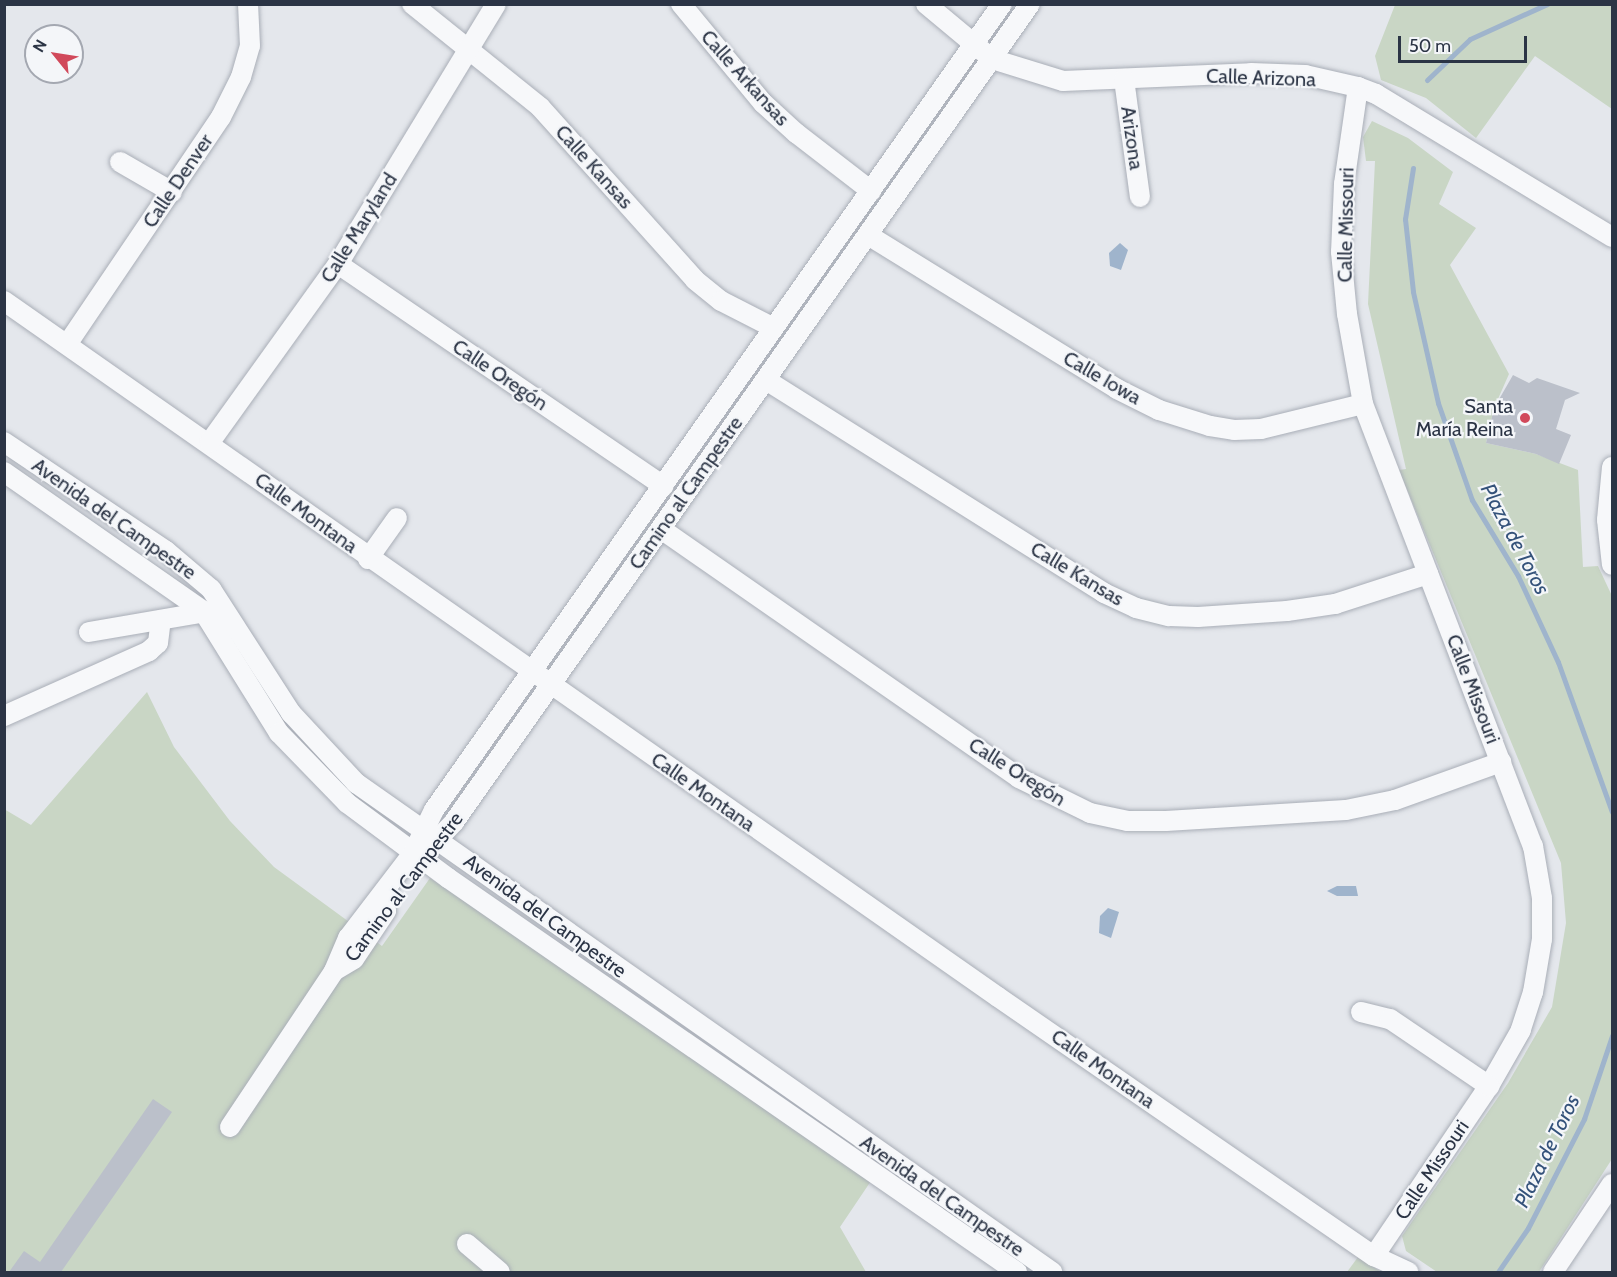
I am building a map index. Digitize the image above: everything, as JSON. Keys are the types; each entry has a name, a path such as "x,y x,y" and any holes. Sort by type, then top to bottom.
{"street":[{"name":"Calle Denver","path":"68,343 221,117 241,77 250,46 248,4"},
{"name":"Calle Kansas","path":"412,4 540,107 695,280 721,301 774,327"},
{"name":"Calle Maryland","path":"210,442 338,264 496,4"},
{"name":"Calle Arkansas","path":"681,4 764,103 796,133 871,190"},
{"name":"Calle Arizona","path":"926,4 972,46 992,59 1063,81 1305,75 1358,87 1376,94 1612,237"},
{"name":"Camino al Campestre","path":"230,1127 334,971 345,966 362,950 430,835 434,810 1002,4"},
{"name":"Camino al Campestre","path":"430,835 454,822 1030,4"},
{"name":"Arizona","path":"1124,79 1140,197"},
{"name":"Calle Missouri","path":"1358,87 1344,184 1341,252 1347,314 1363,404 1533,846 1542,898 1542,939 1533,992 1521,1030 1489,1086 1374,1256"},
{"path":"120,162 172,192"},
{"name":"Calle Iowa","path":"868,235 1117,389 1159,410 1210,426 1234,430 1261,429 1363,404"},
{"name":"Calle Oregón","path":"338,264 663,486"},
{"name":"Calle Montana","path":"4,301 210,442 368,559 531,673 1374,1256 1409,1272"},
{"name":"Calle Kansas","path":"766,380 1104,593 1136,608 1198,617 1287,610 1347,601 1428,574"},
{"name":"Avenida del Campestre","path":"4,442 166,551 211,589 230,613 268,680 320,747 356,783 713,1037 1052,1272"},
{"path":"1612,467 1607,520 1612,565"},
{"name":"Avenida del Campestre","path":"4,472 203,611 246,685 307,766 347,803 418,856 700,1054 1017,1272"},
{"path":"368,559 397,518"},
{"name":"Calle Oregón","path":"661,529 1019,778 1090,813 1127,821 1166,821 1346,810 1395,800 1501,762"},
{"path":"89,632 203,611 230,613"},
{"path":"4,716 149,651 158,643 161,620"},
{"path":"1361,1012 1390,1019 1489,1086"},
{"path":"700,1054 713,1037"},
{"path":"1553,1272 1612,1184"},
{"path":"965,1237 977,1221"},
{"path":"467,1244 500,1272"}],"green space":[{"path":"1395,5 1612,5 1612,109 1535,56 1476,138 1426,98 1381,80 1375,56"},
{"path":"1372,121 1408,138 1453,172 1439,204 1476,228 1450,265 1509,374 1494,408 1486,443 1536,454 1578,470 1583,567 1598,566 1612,596 1612,1159 1539,1272 1437,1272 1406,1251 1402,1236 1508,1083 1552,1007 1566,923 1561,863 1399,470 1406,469 1368,304 1375,161 1366,161 1363,137"},
{"path":"147,692 174,747 230,821 274,867 382,946 430,878 873,1178 840,1227 866,1272 5,1272 4,809 31,825"},
{"path":"1358,1257 1381,1272 1347,1272"}],"water":[{"path":"1120,243 1128,250 1121,270 1110,266 1109,253"},
{"path":"1337,886 1356,886 1358,896 1337,896 1327,891"},
{"path":"1108,908 1119,912 1111,938 1099,933 1100,916"}],"building":[{"name":"Santa María Reina","path":"1513,375 1529,383 1537,378 1580,393 1565,400 1556,429 1571,435 1559,464 1536,454 1486,443 1494,408"},
{"path":"153,1099 172,1112 61,1272 9,1272 24,1251 40,1262"}],"waterway":[{"name":"Plaza de Toros","path":"1427,80 1470,39 1547,4"},
{"name":"Plaza de Toros","path":"1413,168 1405,219 1413,292 1438,403 1472,500 1518,576 1558,662 1612,812"},
{"name":"Plaza de Toros","path":"1498,1272 1528,1228 1584,1119 1612,1036"}],"place":[{"name":"Santa María Reina","path":"1525,418"}]}
